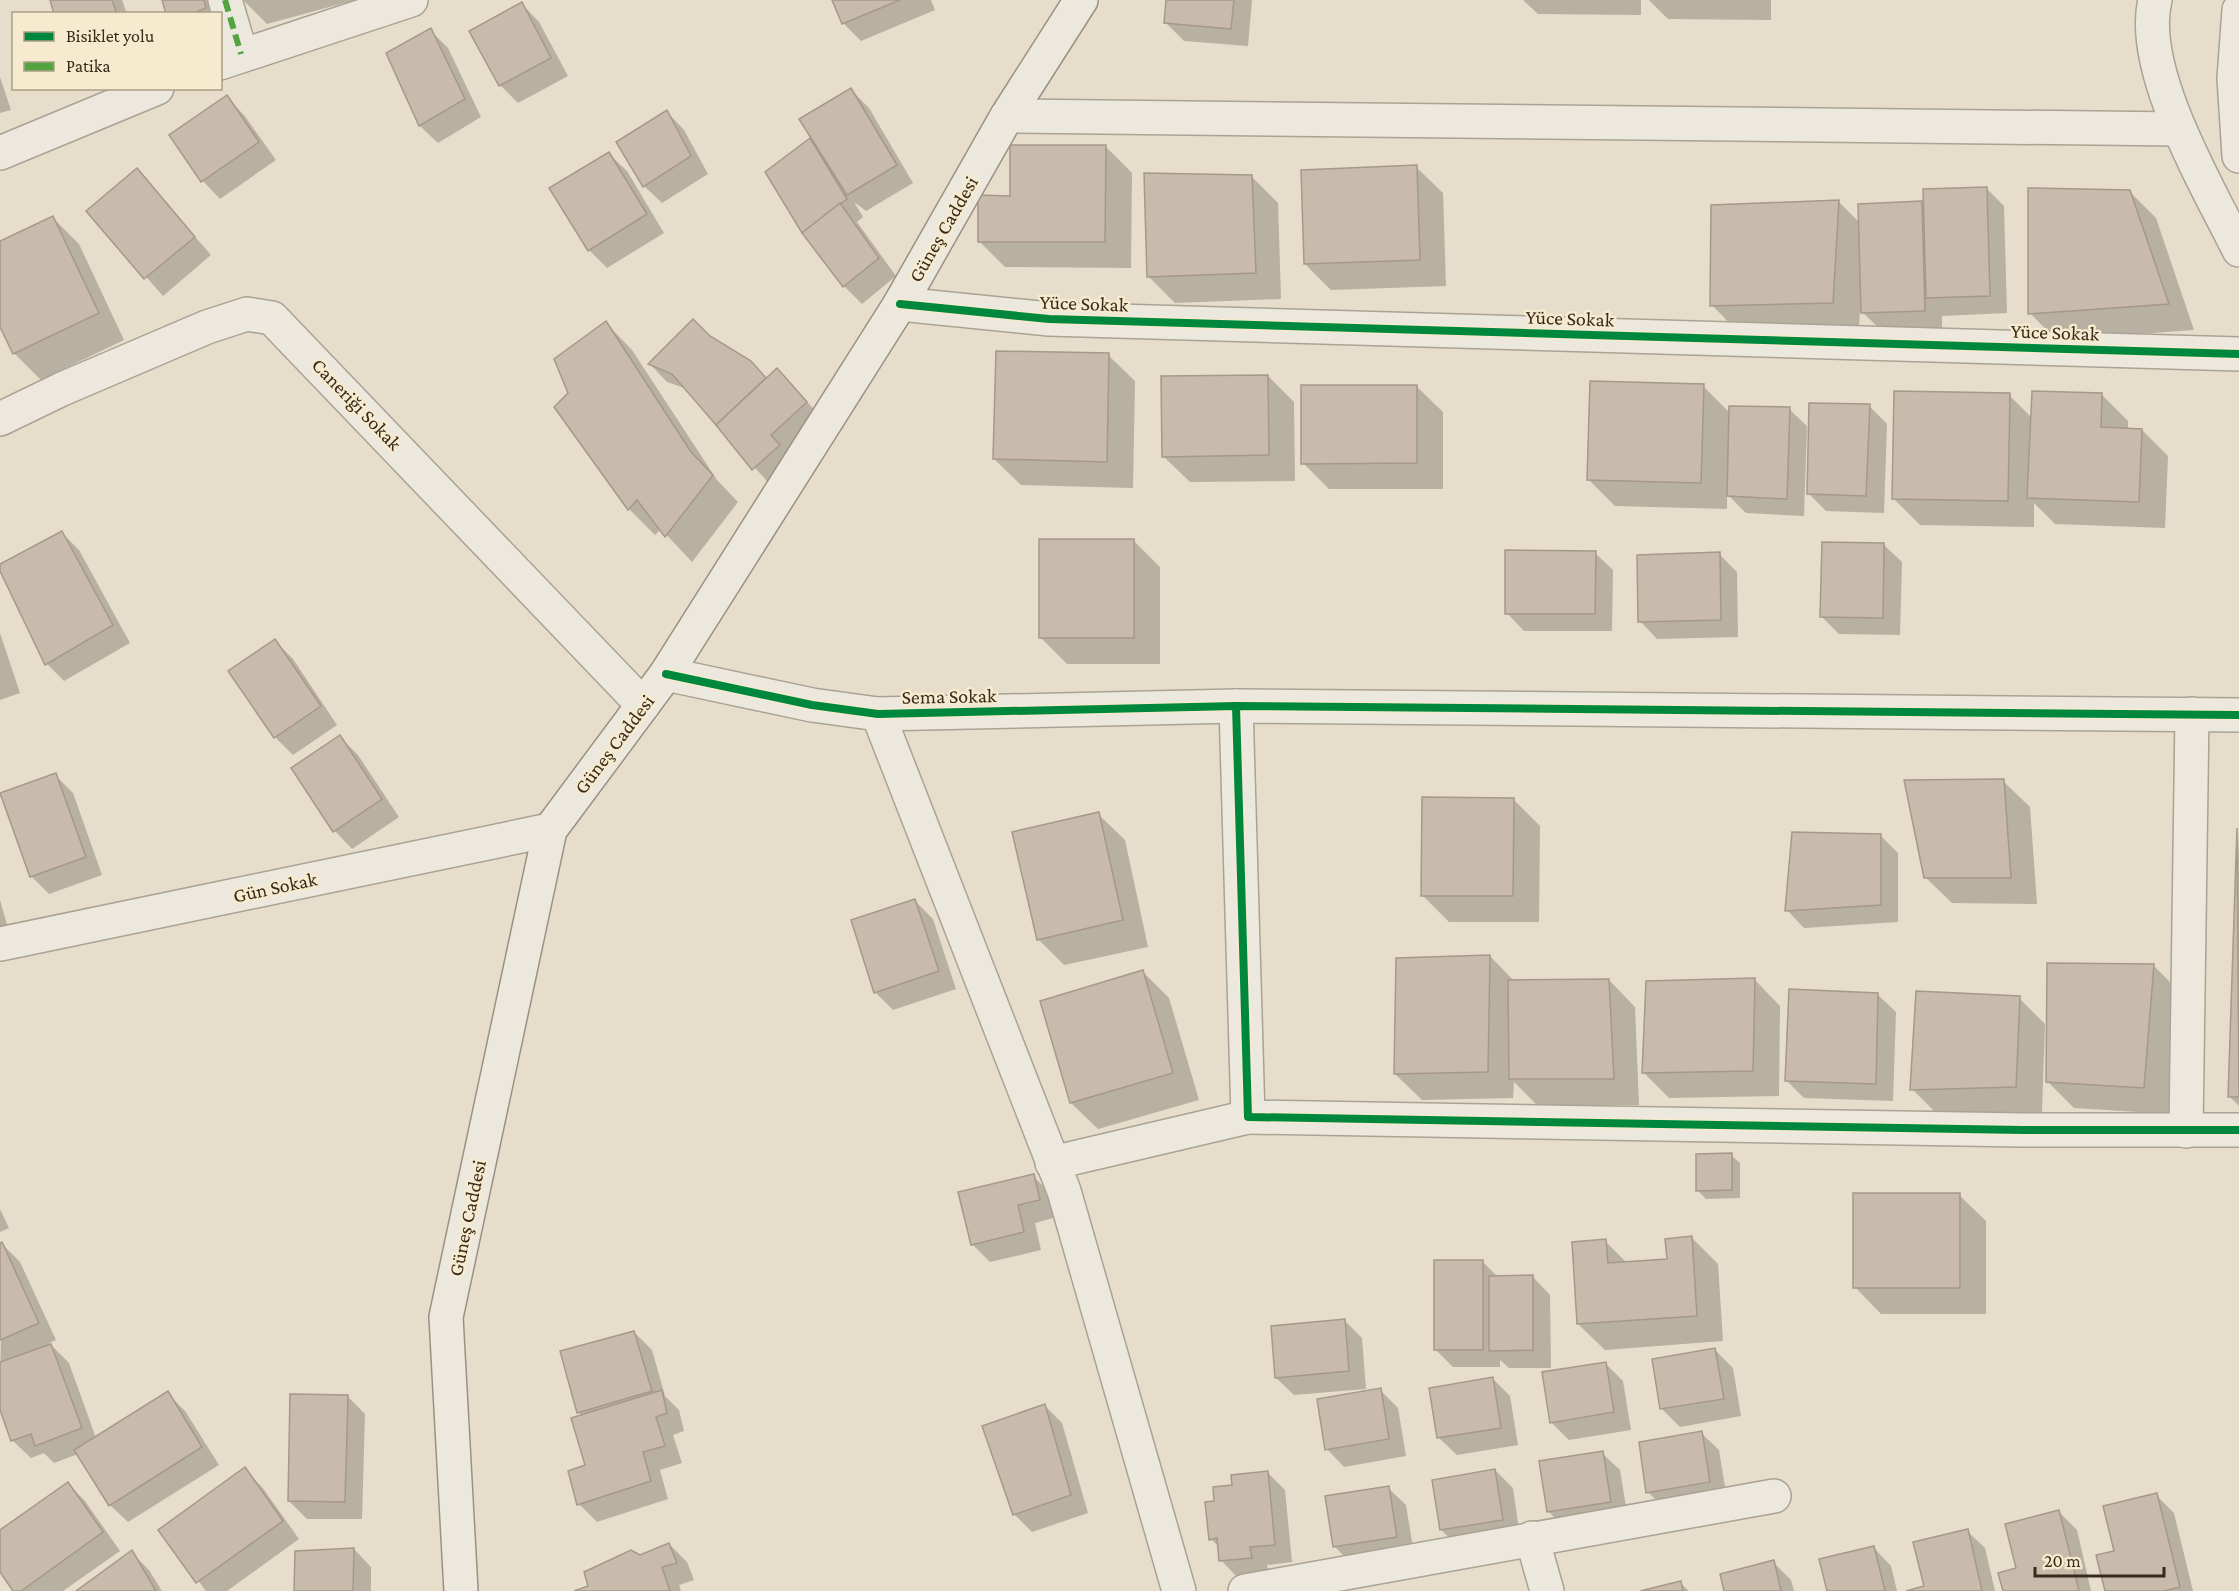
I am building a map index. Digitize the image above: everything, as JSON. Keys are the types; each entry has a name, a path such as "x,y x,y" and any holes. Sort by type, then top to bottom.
{"street":[{"path":"225,0 231,58 411,0"},
{"name":"Güneş Caddesi","path":"460,1591 446,1317 550,830 666,674 900,304 1007,116 1081,0"},
{"path":"2155,0 2152,32 2159,69 2180,129 2239,250"},
{"path":"2239,10 2234,78 2239,156"},
{"path":"0,153 152,90"},
{"path":"1007,116 2180,129"},
{"name":"Yüce Sokak","path":"900,304 1049,319 2239,354"},
{"name":"Caneriği Sokak","path":"0,419 62,389 207,327 247,314 272,318 643,705"},
{"name":"Sema Sokak","path":"666,674 812,705 878,714 1236,706 2239,715"},
{"path":"1236,706 1248,1117"},
{"path":"878,714 1064,1191 1179,1591"},
{"path":"2186,1131 2192,714"},
{"name":"Gün Sokak","path":"0,944 550,830"},
{"path":"1052,1163 1248,1117 1999,1130 2239,1131"},
{"path":"1245,1591 1532,1538 1774,1497"},
{"path":"1532,1538 1547,1591"}],"building":[{"path":"50,0 112,0 116,12 53,12"},
{"path":"162,0 204,0 206,8 196,12 165,12"},
{"path":"832,0 900,0 842,24"},
{"path":"1166,0 1234,0 1231,29 1164,23"},
{"path":"522,2 551,58 499,86 469,31"},
{"path":"431,28 465,99 419,126 386,53"},
{"path":"851,88 897,165 847,195 799,119"},
{"path":"227,95 259,142 201,182 169,135"},
{"path":"667,110 691,156 643,187 616,142"},
{"path":"810,138 847,199 802,233 765,172"},
{"path":"1010,145 1106,145 1105,242 978,242 978,195 1010,196"},
{"path":"609,152 647,214 588,251 549,188"},
{"path":"1417,165 1420,260 1304,264 1301,170"},
{"path":"137,168 195,237 144,279 86,211"},
{"path":"1144,173 1252,175 1256,273 1147,277"},
{"path":"1987,187 1990,296 1926,298 1923,189"},
{"path":"2028,188 2130,190 2169,304 2028,314"},
{"path":"1839,200 1833,303 1710,306 1711,205"},
{"path":"1922,201 1925,311 1861,313 1858,204"},
{"path":"840,203 879,258 843,287 802,233"},
{"path":"53,216 99,313 13,354 0,327 0,241"},
{"path":"693,319 710,336 751,361 766,378 716,425 672,374 648,364"},
{"path":"606,321 691,452 713,475 665,537 637,500 628,510 554,407 568,393 554,359"},
{"path":"996,351 1109,353 1107,462 993,459"},
{"path":"777,368 807,402 771,435 780,445 752,470 716,425"},
{"path":"1268,375 1269,455 1162,457 1161,376"},
{"path":"1590,381 1704,384 1701,483 1587,480"},
{"path":"1301,385 1417,385 1417,463 1301,464"},
{"path":"1894,391 2010,393 2008,501 1892,499"},
{"path":"2032,391 2102,393 2101,427 2142,429 2139,502 2027,498"},
{"path":"1809,403 1870,404 1866,496 1807,494"},
{"path":"1729,406 1790,407 1787,499 1727,496"},
{"path":"62,531 113,625 45,665 0,571 0,564"},
{"path":"1039,539 1134,539 1134,638 1039,638"},
{"path":"1822,542 1884,543 1883,618 1820,617"},
{"path":"1505,550 1596,551 1595,614 1505,614"},
{"path":"1720,552 1721,620 1638,622 1637,555"},
{"path":"275,639 321,706 274,738 228,671"},
{"path":"340,735 382,799 333,832 291,768"},
{"path":"56,773 86,857 30,877 0,793"},
{"path":"2004,779 2011,878 1924,878 1904,780"},
{"path":"1422,797 1514,798 1513,896 1421,896"},
{"path":"1099,812 1123,920 1037,940 1012,832"},
{"path":"2237,828 2239,1097 2228,1097"},
{"path":"1792,832 1881,834 1881,905 1785,911"},
{"path":"915,899 939,971 874,993 851,920"},
{"path":"1490,955 1488,1072 1394,1074 1396,958"},
{"path":"2047,963 2154,964 2144,1088 2046,1082"},
{"path":"1143,970 1173,1073 1070,1103 1040,1001"},
{"path":"1755,978 1753,1071 1642,1073 1646,981"},
{"path":"1609,979 1614,1079 1509,1079 1508,980"},
{"path":"1789,989 1878,993 1876,1084 1785,1081"},
{"path":"1916,991 2020,996 2016,1087 1910,1090"},
{"path":"1732,1153 1732,1190 1696,1191 1696,1154"},
{"path":"1034,1174 1040,1200 1018,1205 1024,1232 971,1245 958,1192"},
{"path":"1853,1193 1960,1193 1960,1288 1853,1288"},
{"path":"1692,1236 1697,1316 1577,1324 1572,1242 1606,1239 1608,1263 1667,1259 1665,1239"},
{"path":"2,1242 39,1323 0,1340 0,1243"},
{"path":"1434,1260 1483,1260 1483,1350 1434,1350"},
{"path":"1533,1275 1533,1350 1489,1351 1489,1276"},
{"path":"1345,1319 1349,1371 1275,1378 1271,1326"},
{"path":"634,1331 652,1391 577,1413 560,1351"},
{"path":"51,1344 82,1428 35,1446 31,1434 11,1441 0,1410 0,1362"},
{"path":"1715,1348 1724,1399 1660,1409 1652,1359"},
{"path":"1606,1362 1614,1412 1550,1423 1542,1372"},
{"path":"1493,1377 1501,1428 1437,1438 1429,1388"},
{"path":"1381,1388 1389,1439 1325,1450 1317,1399"},
{"path":"662,1390 667,1413 656,1417 665,1446 643,1452 651,1481 577,1505 568,1471 585,1465 571,1418"},
{"path":"168,1391 202,1447 109,1506 74,1450"},
{"path":"290,1394 348,1395 345,1502 288,1501"},
{"path":"1045,1404 1071,1495 1013,1515 982,1426"},
{"path":"1702,1431 1710,1482 1646,1493 1639,1442"},
{"path":"1603,1451 1611,1502 1547,1512 1539,1461"},
{"path":"245,1467 283,1521 196,1583 158,1530"},
{"path":"1495,1469 1503,1520 1440,1530 1432,1480"},
{"path":"1268,1471 1275,1545 1250,1547 1252,1558 1219,1561 1217,1538 1209,1540 1205,1502 1214,1501 1213,1487 1232,1485 1231,1475"},
{"path":"68,1482 103,1532 21,1591 13,1591 0,1572 0,1530"},
{"path":"1389,1486 1397,1537 1333,1547 1325,1496"},
{"path":"2157,1493 2180,1587 2164,1591 2105,1591 2096,1555 2114,1551 2103,1506"},
{"path":"2059,1510 2079,1591 2003,1591 1998,1573 2016,1568 2005,1524"},
{"path":"1968,1529 1982,1591 1906,1591 1924,1586 1913,1542"},
{"path":"669,1543 677,1563 662,1567 670,1591 574,1591 588,1586 584,1572 631,1550 640,1555"},
{"path":"1874,1546 1885,1591 1827,1591 1819,1559"},
{"path":"354,1548 353,1591 294,1591 295,1551"},
{"path":"132,1550 156,1591 76,1591"},
{"path":"1774,1560 1781,1591 1724,1591 1720,1574"},
{"path":"1681,1581 1683,1591 1640,1591"}],"marked path":[{"path":"225,0 241,54"}],"cycle path":[{"path":"900,304 1049,319 2239,354"},
{"path":"666,674 812,705 878,714 1236,706 2239,715"},
{"path":"1236,706 1248,1117 2023,1130 2239,1130"}]}
